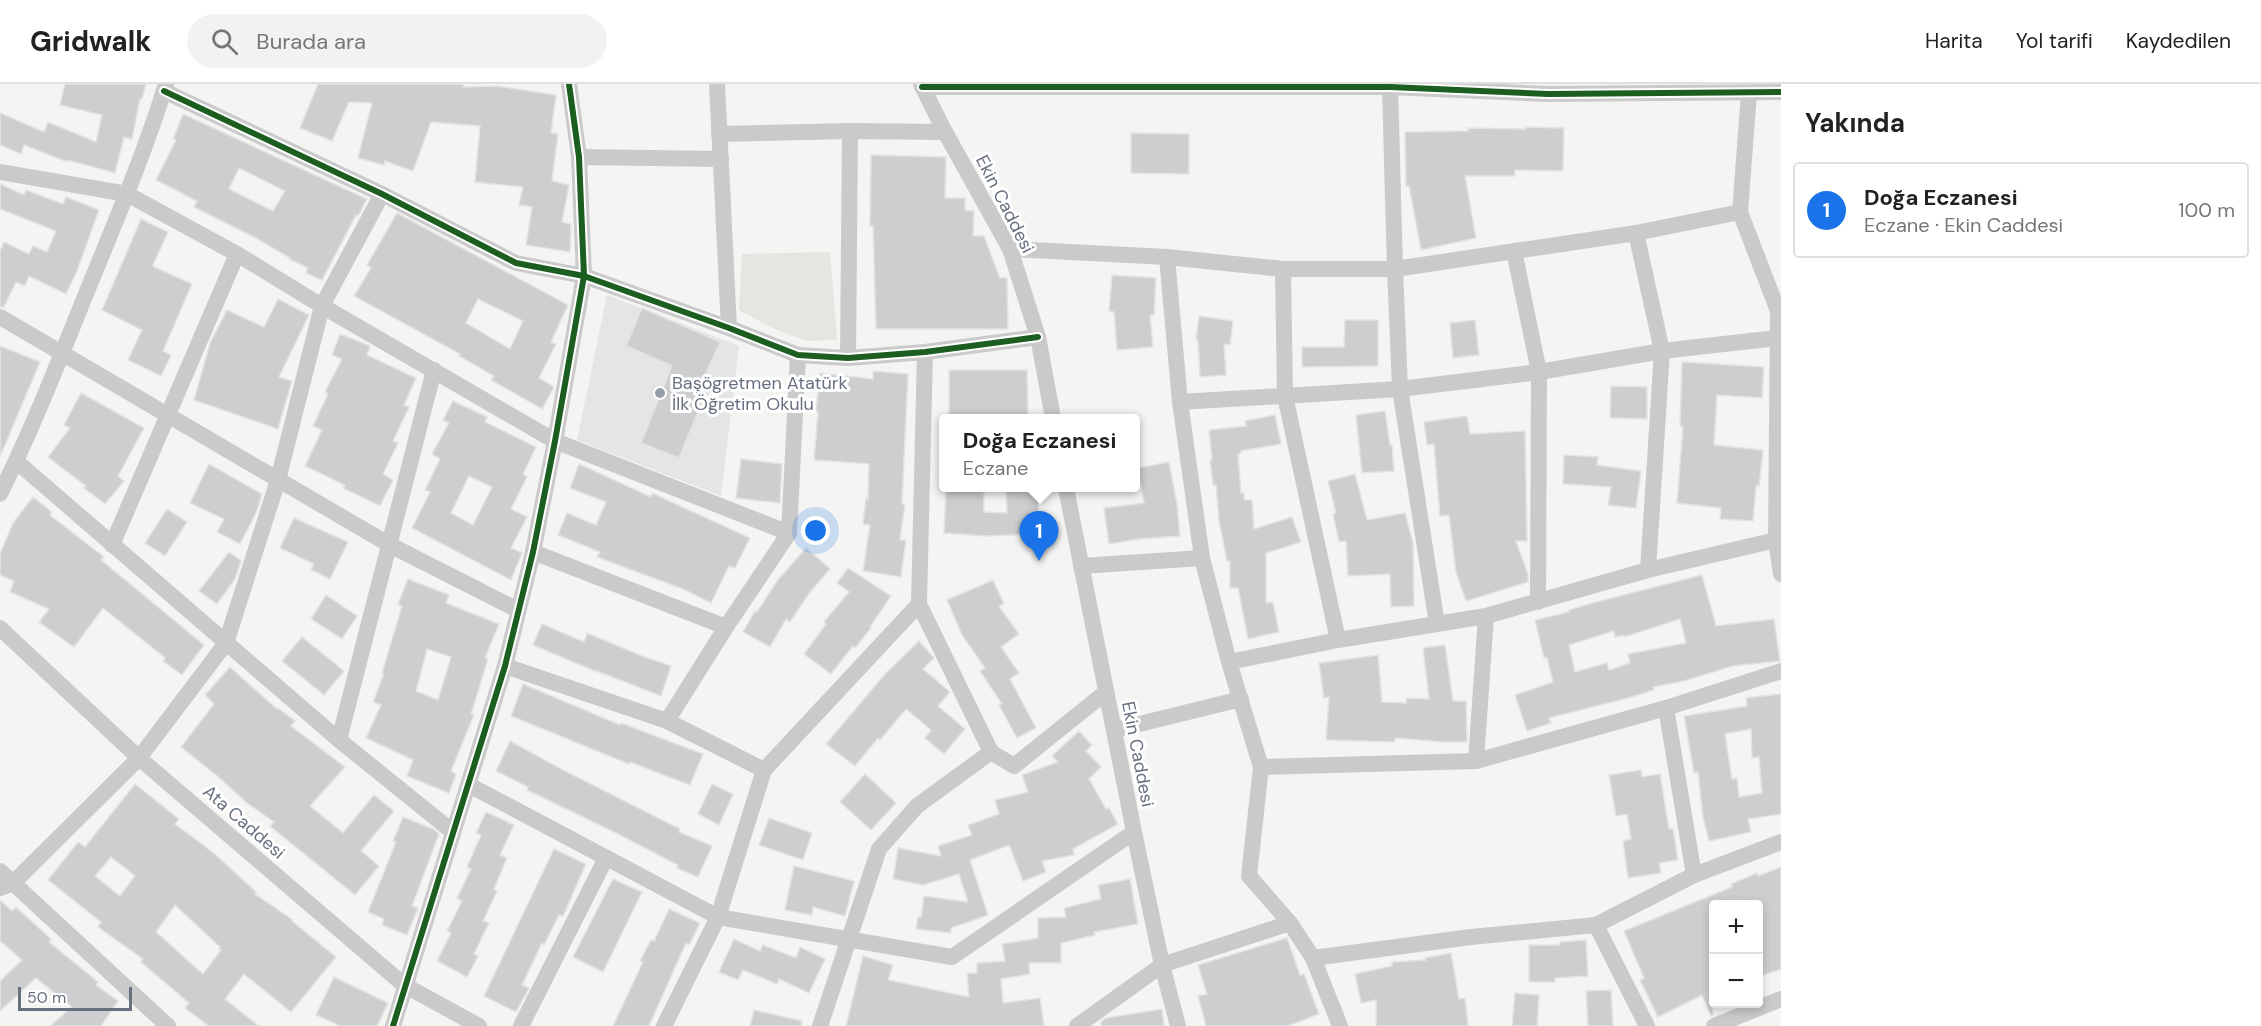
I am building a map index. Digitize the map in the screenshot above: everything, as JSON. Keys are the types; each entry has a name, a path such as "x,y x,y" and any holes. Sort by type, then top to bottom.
{"street":[{"path":"393,1026 505,666 533,552 555,441 584,276 579,157 569,84"},
{"path":"717,84 729,328"},
{"path":"921,85 1421,86 1781,92"},
{"name":"Ekin Caddesi","path":"921,85 1010,249 1038,337 1052,414"},
{"path":"0,494 62,354 127,194 165,87 516,263 584,276 729,328 798,356 848,357 925,352 1038,337"},
{"path":"1390,87 1400,389 1437,624"},
{"path":"1749,93 1740,212 1779,311 1776,540 1781,574"},
{"path":"720,134 850,131 945,132"},
{"path":"848,357 850,131"},
{"path":"579,157 721,159"},
{"path":"0,172 127,194 237,254 555,441 789,533"},
{"path":"7,886 140,758 226,643 278,480 322,306 382,194"},
{"path":"1010,249 1167,257 1283,268 1395,269 1636,232 1740,212"},
{"path":"1636,232 1662,351 1648,570"},
{"path":"1514,251 1539,372 1538,602"},
{"path":"112,545 237,254"},
{"path":"1167,257 1180,402 1202,558 1229,662 1261,767 1249,876 1290,923 1313,958 1340,1026"},
{"path":"1283,268 1285,396 1338,640"},
{"path":"0,317 390,544 518,610"},
{"path":"1180,402 1400,389 1539,372 1662,351 1777,338"},
{"path":"925,352 920,604 991,753 1014,766 1106,692"},
{"path":"667,721 789,533 798,356"},
{"path":"339,740 434,370"},
{"path":"16,461 339,740 453,832"},
{"name":"Ekin Caddesi","path":"1067,492 1134,832 1162,965 1178,1026"},
{"path":"1229,662 1338,640 1486,616 1648,570 1776,540"},
{"path":"533,552 726,627"},
{"path":"1081,566 1202,558"},
{"path":"664,1026 718,917 764,770 920,604"},
{"path":"1476,761 1486,616"},
{"name":"Ata Caddesi","path":"0,628 140,758 404,985 478,1026"},
{"path":"505,666 667,721 764,770"},
{"path":"1261,767 1476,761 1666,708 1781,671"},
{"path":"1114,730 1241,699"},
{"path":"1666,708 1694,875"},
{"path":"820,1026 879,849 918,806 991,753"},
{"path":"469,785 718,917 952,957 1134,832"},
{"path":"1313,958 1471,937 1596,925 1694,875 1781,842"},
{"path":"521,1026 606,858"},
{"path":"0,871 7,886 168,1026"},
{"path":"1077,1026 1162,965 1290,923"},
{"path":"1596,925 1647,1026"},
{"path":"1714,1026 1781,999"}],"shaded area":[{"path":"830,252 837,340 807,341 774,329 739,310 742,254"},
{"name":"Başögretmen Atatürk İlk Öğretim Okulu","path":"607,295 739,346 721,496 577,440"}],"building":[{"path":"65,84 146,84 142,99 140,99 132,139 124,137 115,173 67,160 67,162 24,145 21,154 0,145 0,113 44,132 48,122 96,142 102,115 60,105"},
{"path":"318,84 463,84 463,87 496,86 556,95 551,133 558,134 552,181 569,185 562,222 571,224 570,252 526,245 532,207 519,205 523,187 475,182 480,126 431,122 413,171 385,161 384,165 358,158 372,103 349,102 332,141 300,128"},
{"path":"183,114 367,199 358,216 356,215 322,280 306,273 308,268 254,237 194,207 197,201 156,180 176,140 173,139","holes":["239,168 285,191 273,211 229,189"]},
{"path":"1526,127 1564,128 1563,171 1515,170 1515,176 1465,176 1476,238 1421,250 1409,186 1406,186 1405,132 1468,131 1468,128 1526,129"},
{"path":"1131,133 1189,134 1189,174 1131,173"},
{"path":"871,155 946,157 945,198 965,198 965,210 974,211 973,236 984,236 1000,278 1007,278 1008,329 876,329 873,226 870,226"},
{"path":"0,184 24,195 26,190 63,204 66,197 99,210 77,271 66,294 29,276 25,286 16,282 4,307 0,307 0,251 4,242 29,254 33,246 47,252 56,231 0,209"},
{"path":"397,213 568,305 551,342 556,344 539,378 554,387 542,409 491,380 494,376 459,356 460,354 354,296 371,268 367,265","holes":["478,299 523,321 510,349 466,323"]},
{"path":"141,219 168,232 154,267 192,284 163,351 171,355 161,376 128,360 142,330 102,310"},
{"path":"1112,275 1156,278 1154,315 1150,315 1153,347 1117,350 1114,312 1109,311"},
{"path":"278,299 309,315 279,377 292,381 278,429 194,400 210,343 227,310 264,327"},
{"path":"642,308 720,342 700,387 707,390 679,458 641,443 672,366 626,346"},
{"path":"1199,316 1233,321 1230,345 1224,344 1226,375 1200,377 1198,340 1196,340"},
{"path":"1345,320 1378,320 1378,366 1302,367 1302,347 1344,347"},
{"path":"1475,320 1479,355 1453,358 1450,323"},
{"path":"340,334 370,346 367,355 416,378 404,405 409,407 393,441 398,443 383,474 393,480 380,506 343,488 345,485 305,466 322,430 313,426 328,394 325,392 342,359 332,355"},
{"path":"0,346 40,362 0,457"},
{"path":"1682,362 1764,367 1762,398 1717,395 1714,445 1763,450 1759,486 1756,486 1753,521 1720,519 1721,508 1677,503 1683,427 1680,426"},
{"path":"949,370 1027,370 1028,414 949,414"},
{"path":"873,371 908,374 902,504 905,504 900,540 906,540 901,577 863,571 870,525 863,524 866,498 868,499 869,464 814,460 820,373 873,379"},
{"path":"1611,386 1647,387 1647,419 1610,418"},
{"path":"81,393 144,428 118,476 124,481 105,504 84,488 86,486 48,457 70,428 64,425"},
{"path":"453,401 487,417 485,422 536,447 523,474 527,477 511,509 527,517 511,548 522,553 511,580 412,528 430,492 425,490 440,459 432,454 449,423 443,420","holes":["469,476 492,487 473,525 451,513"]},
{"path":"1385,411 1390,445 1392,445 1394,471 1362,473 1356,415"},
{"path":"1275,415 1281,444 1241,451 1238,454 1241,493 1244,493 1244,500 1252,500 1254,529 1292,517 1301,542 1266,553 1266,603 1273,602 1279,632 1248,639 1238,588 1230,588 1230,561 1227,561 1219,521 1216,485 1213,485 1209,430 1246,426 1245,421"},
{"path":"1467,416 1470,434 1525,431 1527,541 1516,541 1528,574 1528,582 1466,601 1456,572 1449,515 1440,516 1434,444 1427,445 1424,422"},
{"path":"1564,455 1598,457 1597,465 1641,471 1636,508 1608,505 1611,487 1563,484"},
{"path":"741,459 782,464 780,503 736,498"},
{"path":"1169,462 1180,536 1109,544 1104,508 1144,503 1140,468"},
{"path":"209,464 262,494 256,513 240,544 217,532 224,519 190,503"},
{"path":"579,464 651,497 652,493 750,538 735,568 729,566 711,603 683,589 597,557 600,552 558,535 567,513 596,525 606,502 570,488"},
{"path":"1355,474 1367,520 1405,513 1413,543 1414,606 1391,607 1390,574 1348,576 1346,541 1339,542 1333,514 1336,513 1328,481"},
{"path":"946,492 984,492 984,512 1007,513 1006,492 1038,492 1039,534 986,536 944,533"},
{"path":"33,497 52,512 50,515 104,557 101,560 204,645 182,675 163,661 165,658 103,608 74,647 39,622 49,609 10,592 14,581 0,575 0,554 13,523"},
{"path":"167,509 187,522 165,556 145,543"},
{"path":"294,518 348,542 330,579 311,570 314,564 280,548"},
{"path":"806,548 830,569 810,592 790,622 786,619 770,647 743,632 777,581"},
{"path":"229,552 241,561 235,579 217,604 199,591"},
{"path":"848,568 891,596 871,628 831,674 804,654 826,624 824,622 849,592 837,583"},
{"path":"1702,575 1716,626 1774,619 1780,661 1733,666 1684,681 1653,687 1654,690 1628,698 1549,718 1551,723 1527,731 1515,695 1553,682 1547,658 1544,658 1535,620 1569,612 1569,610","holes":["1680,619 1686,643 1628,654 1630,663 1609,670 1607,663 1575,672 1569,645 1614,631 1615,637 1624,635 1624,637"]},
{"path":"408,579 449,595 446,603 499,624 485,658 488,659 471,714 474,715 451,771 456,774 449,793 407,776 413,760 366,738 381,705 373,702 384,674 382,673 402,606 398,604","holes":["427,649 451,657 438,700 416,691"]},
{"path":"993,580 1004,604 999,606 1019,634 1001,647 1019,673 1010,679 1036,728 1017,738 999,705 1002,704 980,671 985,668 962,635 947,600"},
{"path":"326,595 357,616 342,639 311,619"},
{"path":"542,624 584,642 587,633 671,666 661,696 533,645"},
{"path":"302,637 344,671 324,695 282,661"},
{"path":"919,641 934,658 923,669 950,692 938,706 965,729 944,754 925,738 931,730 906,709 855,766 826,744 886,673"},
{"path":"1445,645 1453,701 1466,701 1467,742 1395,738 1395,742 1326,740 1329,697 1324,698 1319,663 1378,655 1382,702 1406,703 1407,698 1429,699 1423,648"},
{"path":"230,667 277,709 295,721 291,726 345,767 310,806 343,833 374,795 394,811 361,851 379,866 355,895 270,826 274,822 247,803 181,747 214,704 205,695"},
{"path":"523,684 620,725 621,723 703,754 690,785 630,762 629,764 511,716"},
{"path":"1781,694 1781,814 1748,819 1751,832 1709,841 1703,817 1698,772 1694,773 1684,716 1747,706 1746,698","holes":["1751,729 1752,758 1759,757 1762,793 1739,797 1737,778 1732,779 1725,734"]},
{"path":"1079,731 1092,745 1086,751 1101,767 1089,779 1106,809 1109,808 1118,824 1073,849 1074,855 1042,861 1046,872 1023,881 1009,845 970,860 988,915 951,928 951,933 916,929 918,917 921,917 924,896 968,902 959,874 923,885 893,879 898,848 941,856 938,846 972,835 968,825 999,814 995,800 1028,792 1022,775 1058,762 1052,756"},
{"path":"510,741 680,829 679,832 712,846 698,877 677,868 678,865 616,833 527,790 528,787 496,771"},
{"path":"1641,770 1642,777 1660,774 1669,829 1673,829 1678,860 1659,863 1661,873 1628,878 1623,841 1631,839 1627,814 1616,816 1609,775"},
{"path":"865,774 896,803 871,830 840,802"},
{"path":"135,784 179,819 175,824 215,854 256,892 255,894 293,920 336,957 291,1012 244,974 225,999 259,1026 209,1026 185,1008 189,1003 141,962 143,959 98,927 101,922 48,880 78,842 85,847","holes":["111,857 135,876 120,896 95,876","175,905 220,947 221,950 203,974 156,932"]},
{"path":"712,784 733,794 719,825 698,814"},
{"path":"486,812 514,825 500,855 507,858 494,889 497,891 483,921 489,923 474,954 478,956 467,977 437,961 451,933 447,931 462,901 457,898 471,869 467,867 481,835 476,833"},
{"path":"403,817 433,829 439,834 412,906 418,908 407,935 382,925 384,919 368,912 396,842 393,841"},
{"path":"769,818 812,833 803,860 759,845"},
{"path":"554,849 586,864 563,916 559,915 544,945 542,943 522,985 529,988 516,1012 484,996"},
{"path":"794,866 854,881 845,916 813,907 812,915 785,910"},
{"path":"1781,867 1781,969 1763,975 1763,900 1709,900 1709,1008 1713,1008 1713,1015 1711,1016 1702,995 1658,1017 1640,980 1644,978 1624,931 1732,887 1731,884 1757,873 1758,876"},
{"path":"613,879 642,892 603,972 573,957"},
{"path":"1130,879 1138,924 1094,932 1095,935 1061,943 1061,963 1029,963 1030,974 1001,979 1003,1003 1040,998 1044,1026 846,1026 863,956 893,965 888,980 969,997 967,973 977,973 977,963 1005,961 1002,944 1038,938 1038,918 1066,917 1064,908 1101,899 1098,885"},
{"path":"0,900 12,911 16,907 51,939 49,942 98,982 96,985 118,1001 101,1026 50,1026 72,1007 36,978 0,1011 0,981 22,960 0,941"},
{"path":"669,909 700,923 689,945 686,943 649,1026 613,1026 643,962 640,961 651,940 654,941"},
{"path":"1287,938 1300,975 1304,974 1319,1014 1288,1026 1206,1026 1198,996 1207,994 1198,965"},
{"path":"734,939 760,951 763,945 796,958 800,947 825,959 809,993 779,979 777,984 743,970 738,980 719,972"},
{"path":"1586,940 1588,976 1555,978 1555,982 1529,982 1529,945 1560,945 1560,942"},
{"path":"1451,953 1459,999 1465,998 1468,1026 1376,1026 1376,1000 1361,1003 1355,974 1392,966 1392,962 1426,960 1425,958"},
{"path":"334,977 388,1003 377,1026 340,1026 316,1015"},
{"path":"1611,990 1613,1026 1588,1026 1586,991"},
{"path":"1515,993 1539,995 1537,1026 1512,1026"},
{"path":"1162,1009 1164,1026 1101,1026 1101,1022 1106,1018"},
{"path":"754,1010 802,1021 801,1026 750,1026"}],"cycle path":[{"path":"393,1026 505,666 533,552 555,441 584,276 579,157 569,84"},
{"path":"922,87 1390,87 1548,94 1781,92"},
{"path":"164,91 382,194 516,263 584,276 798,355 848,358 925,352 1038,337"}],"place":[{"name":"Başögretmen Atatürk İlk Öğretim Okulu","path":"660,393"},
{"name":"Doğa Eczanesi","path":"1039,561"}]}
